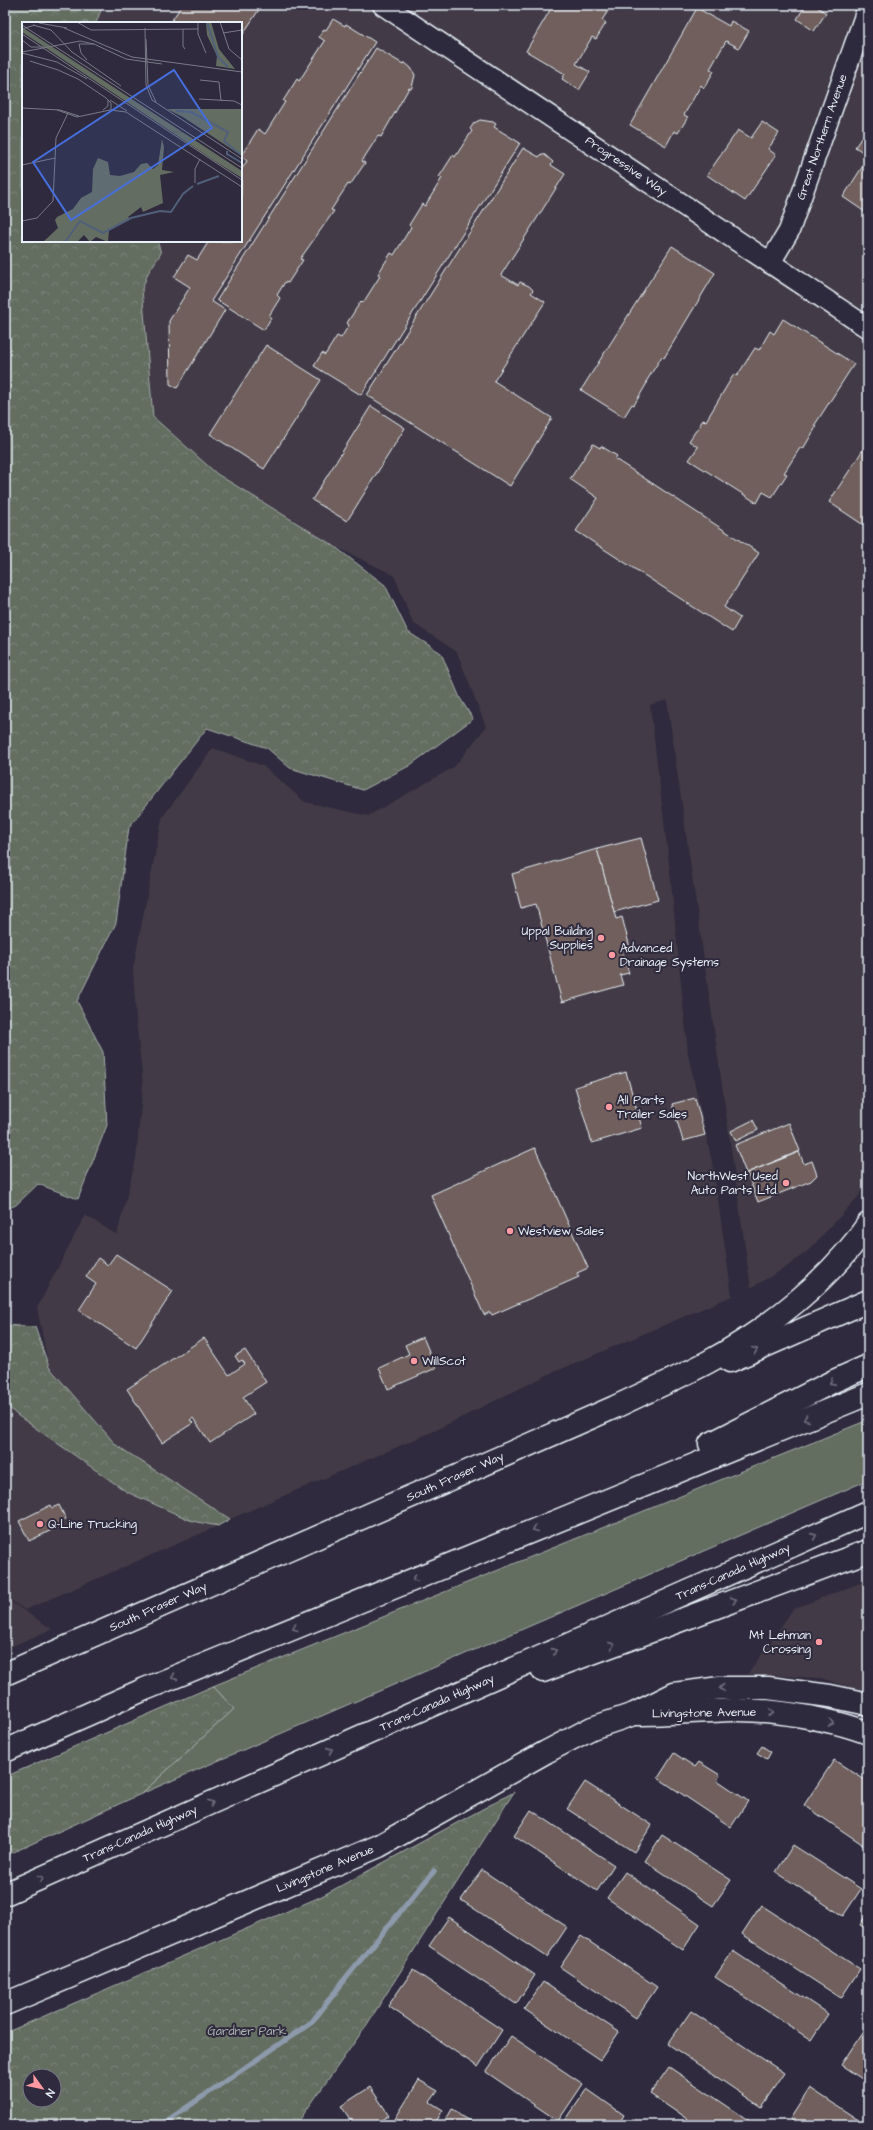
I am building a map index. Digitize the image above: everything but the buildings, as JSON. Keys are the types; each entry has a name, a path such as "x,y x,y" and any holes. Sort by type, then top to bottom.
{"main road":[{"name":"South Fraser Way","path":"5,1674 615,1407 709,1362 763,1327 817,1282 846,1252 868,1224"},
{"path":"615,1407 695,1376 868,1301"},
{"path":"572,1515 834,1381 868,1366"},
{"path":"5,1751 145,1689 868,1394"},
{"name":"Trans-Canada Highway","path":"5,1894 868,1512"},
{"path":"352,1741 868,1551"},
{"name":"Livingstone Avenue","path":"5,2004 379,1846 546,1752 592,1728 634,1714 674,1694 720,1688 768,1688 797,1691 868,1704"},
{"path":"794,1716 797,1691"},
{"name":"Livingstone Avenue","path":"634,1714 680,1714 733,1710 818,1720 868,1733"}],"street":[{"name":"Progressive Way","path":"383,5 868,328"},
{"name":"Great Northern Avenue","path":"770,263 789,231 868,7"}],"shaded area":[{"path":"103,5 868,5 868,1179 858,1197 810,1249 788,1266 751,1288 667,700 650,705 670,872 688,1054 713,1167 732,1296 545,1376 432,1432 230,1519 116,1445 49,1367 37,1308 85,1215 117,1235 136,1159 143,1084 136,1018 133,969 162,818 213,748 263,766 305,802 368,816 454,767 486,727 457,652 413,623 394,575 334,546 217,474 153,417 142,289 148,273 161,253 157,242 242,242 242,22 96,22"},
{"path":"5,1404 17,1415 127,1492 192,1521 218,1526 25,1610 5,1596"},
{"name":"Mt Lehman Crossing","path":"868,1580 868,1693 821,1678 748,1674 793,1609"},
{"path":"5,1598 52,1629 5,1649"}],"green space":[{"path":"5,5 103,5 96,22 22,22 22,242 157,242 161,253 148,273 142,289 153,417 217,474 334,546 385,585 408,632 441,653 460,698 473,719 409,766 363,790 290,768 267,748 207,728 129,827 116,923 77,1001 103,1052 107,1125 78,1199 38,1184 16,1205 5,1210"},
{"path":"5,1325 35,1327 49,1367 116,1445 230,1519 218,1526 192,1521 127,1492 17,1415 5,1404"},
{"path":"868,1420 868,1480 141,1794 234,1709 213,1686"},
{"path":"213,1686 234,1709 141,1794 5,1856 5,1777"},
{"name":"Gardner Park","path":"514,1792 366,2026 296,2125 5,2125 5,2033 320,1897"}],"waterway":[{"path":"161,2125 312,2022 349,1974 434,1871"}],"place":[{"name":"Uppal Building Supplies","path":"601,938"},
{"name":"Advanced Drainage Systems","path":"612,955"},
{"name":"All Parts Trailer Sales","path":"609,1107"},
{"name":"NorthWest Used Auto Parts Ltd.","path":"786,1183"},
{"name":"Westview Sales","path":"510,1231"},
{"name":"WillScot","path":"414,1361"},
{"name":"Q-Line Trucking","path":"40,1524"},
{"name":"Mt Lehman Crossing","path":"819,1642"}]}
